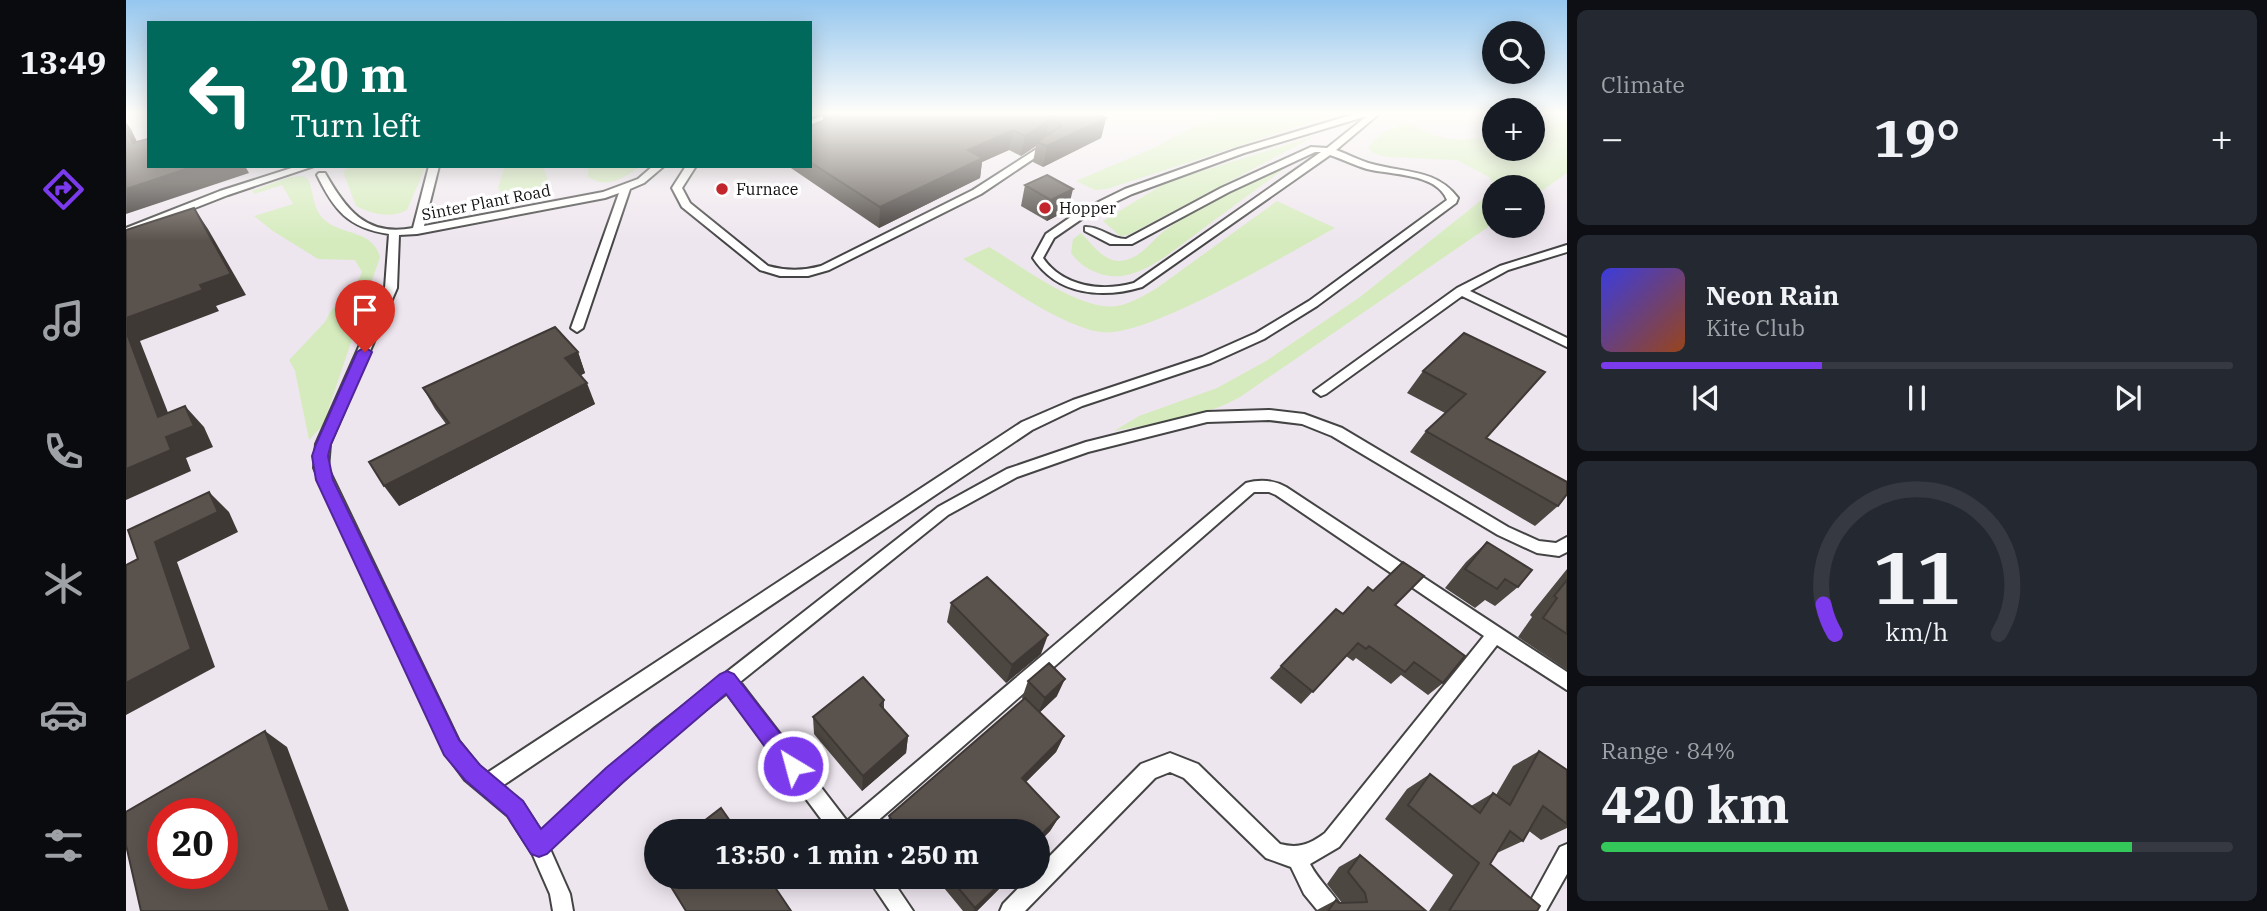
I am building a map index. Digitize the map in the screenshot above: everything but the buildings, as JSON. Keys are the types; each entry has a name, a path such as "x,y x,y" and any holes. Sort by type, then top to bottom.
{"lane":[{"path":"689,168 677,187 686,205 757,264 792,274 825,268 977,192 1032,156"},
{"path":"1228,156 1135,188 1094,208 1055,232 1041,246 1038,258 1047,270 1087,289 1100,292 1127,289 1152,276 1323,156"},
{"path":"1089,229 1114,242 1128,242 1296,156"},
{"path":"488,784 1027,426 1087,398 1214,358 1276,327 1452,201 1452,194 1425,178 1370,167 1341,156"},
{"path":"417,231 433,168"},
{"name":"Sinter Plant Road","path":"317,169 335,203 351,220 394,232 417,231 605,195 641,181 657,168"},
{"path":"126,232 267,173 317,169"},
{"path":"577,328 625,189"},
{"path":"394,232 391,288 323,444 321,468 452,747 472,773 515,809 539,846 560,894 563,911"},
{"path":"1321,391 1461,291 1504,268 1567,248"},
{"path":"1461,291 1567,343"},
{"path":"539,846 652,743 727,680 943,511 1012,473 1053,458 1207,417 1269,415 1318,424 1356,443 1525,542 1549,550 1559,550 1567,543"},
{"path":"865,819 1251,487 1272,486 1281,491 1567,682"},
{"path":"1010,911 1149,771 1166,762 1180,764 1191,771 1273,851 1285,856 1310,857 1332,840 1495,634"},
{"path":"727,680 833,819"},
{"path":"1535,911 1567,854"},
{"path":"1298,858 1306,880 1318,897 1333,911"},
{"path":"886,889 903,911"}],"shaded area":[{"path":"126,156 147,156 147,168 812,168 812,156 1482,156 1482,161 1545,161 1545,156 1567,156 1567,911 126,911"}],"green space":[{"path":"1136,156 1209,156 1107,189 1095,190 1076,181"},
{"path":"1252,156 1278,156 1128,235 1120,236 1103,221 1167,182"},
{"path":"1382,156 1482,156 1482,161 1545,161 1545,156 1567,156 1567,173 1545,189 1545,175 1485,175 1457,160"},
{"path":"1287,167 1163,258 1137,272 1119,276 1103,275 1088,269 1071,253 1073,239 1081,233 1108,258 1127,260 1145,249 1161,233 1193,213 1275,170"},
{"path":"348,168 425,168 407,210 388,215 356,206 343,171"},
{"path":"504,168 544,168 552,193 518,200 506,198 498,188"},
{"path":"588,168 639,168 610,182 596,181 588,177"},
{"path":"302,176 308,179 320,215 335,227 370,241 380,257 323,425 309,440 295,371 289,360 325,322 330,312 358,281 362,272 355,260 318,259 254,216 293,204 282,185 254,194 252,191 290,177"},
{"path":"1482,200 1482,231 1240,397 1195,415 1114,431 1139,416 1217,388 1266,361 1360,297"},
{"path":"1277,201 1335,228 1218,292 1150,322 1122,331 1101,332 1067,321 1030,302 963,259 989,247 1069,295 1102,306 1117,306 1157,288"}],"place":[{"name":"Furnace","path":"722,189"},
{"name":"Hopper","path":"1045,208"}],"route":[{"path":"365,352 323,444 320,456 325,480 400,635 433,712 452,747 472,773 515,809 539,846 661,734 727,680 793,766"}]}
